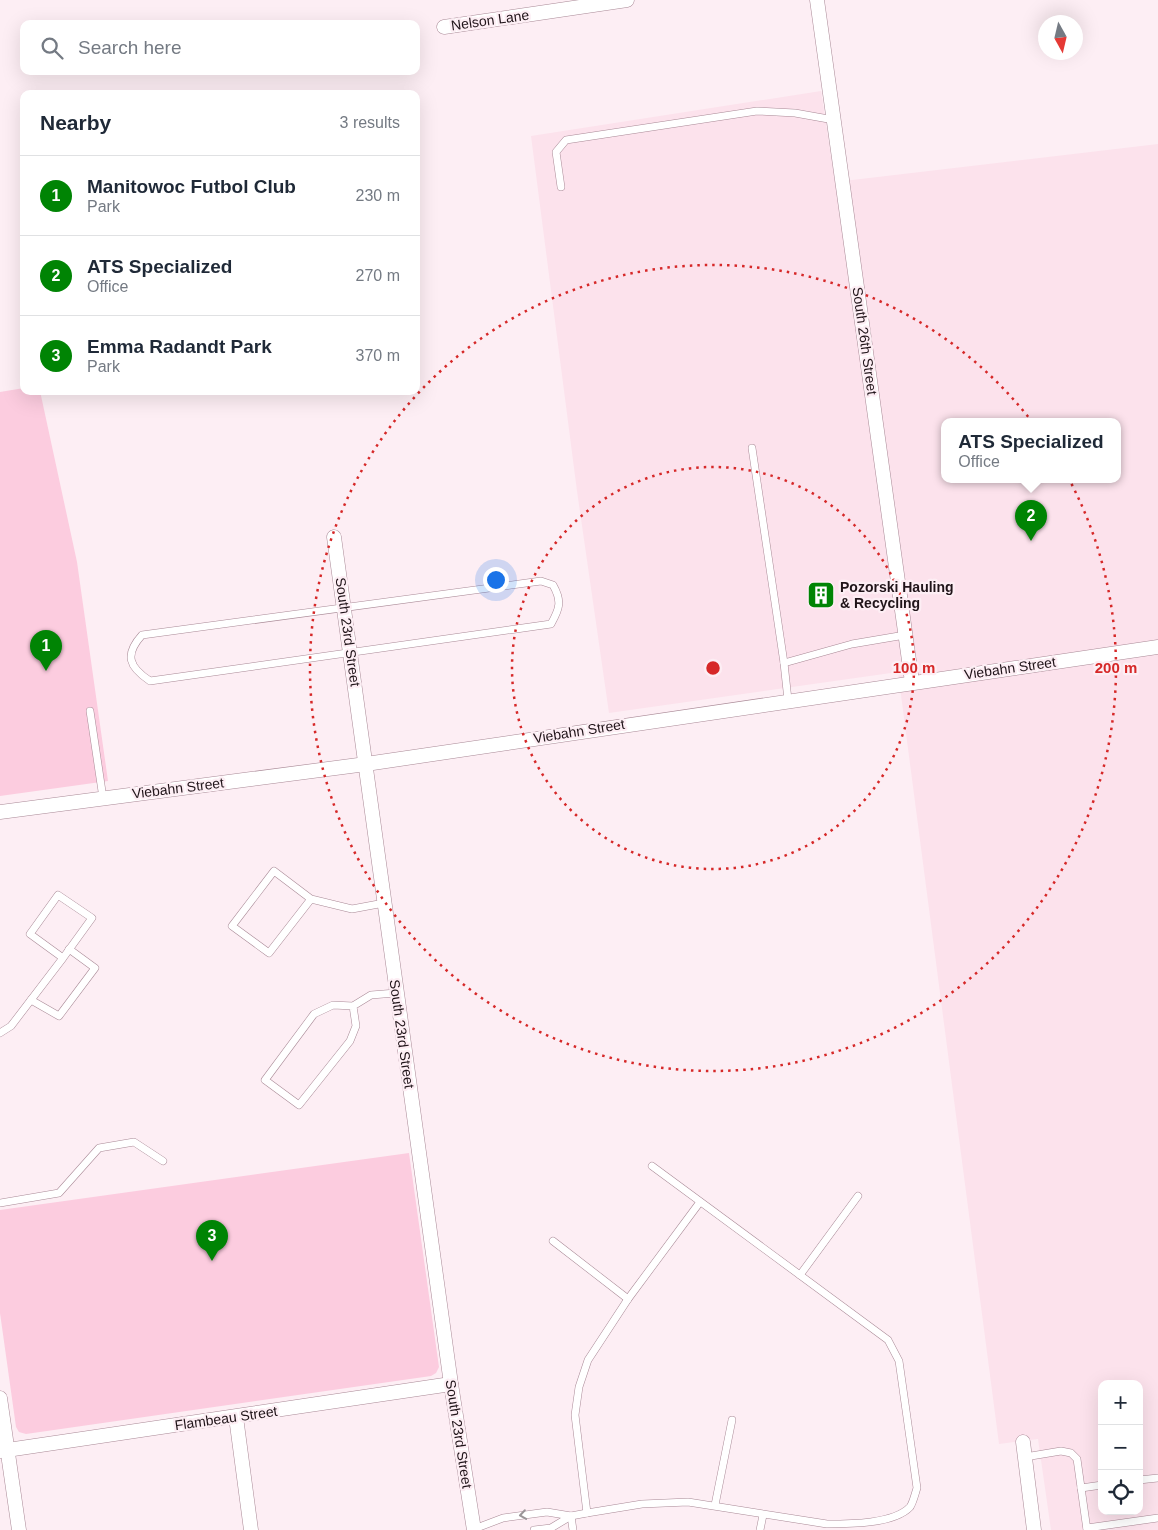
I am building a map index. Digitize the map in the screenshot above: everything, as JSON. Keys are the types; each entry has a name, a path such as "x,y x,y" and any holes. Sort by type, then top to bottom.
{"street":[{"name":"Nelson Lane","path":"444,27 626,0"},
{"name":"South 26th Street","path":"817,0 912,682"},
{"name":"South 23rd Street","path":"334,536 451,1384 477,1530"},
{"name":"Viebahn Street","path":"0,812 366,764 788,700 1158,647"},
{"name":"Flambeau Street","path":"4,1450 451,1384"},
{"path":"0,1398 4,1450 19,1530"},
{"path":"236,1417 251,1530"},
{"path":"1023,1442 1034,1530"}],"lane":[{"path":"561,187 556,152 566,140 758,112 795,114 834,120"},
{"path":"752,448 788,700"},
{"path":"542,581 553,585 560,597 560,610 551,624 350,651 150,681 136,672 130,660 132,646 142,635 542,581"},
{"path":"784,663 852,644 905,635"},
{"path":"90,711 103,798"},
{"path":"311,899 269,953 232,926 274,871 311,899 352,909 384,903"},
{"path":"0,1033 12,1026 63,958 92,918 58,895 30,934 63,958"},
{"path":"31,1000 59,1016 95,968 69,949"},
{"path":"353,1006 356,1026 350,1040 299,1105 265,1080 314,1014 333,1005 353,1006 371,995 396,993"},
{"path":"0,1203 59,1193 99,1148 134,1142 162,1161"},
{"path":"477,1530 503,1518 547,1512 571,1516 642,1504 688,1502 827,1524 850,1524 891,1518 910,1506 917,1488 899,1361 895,1350 888,1340 652,1166"},
{"path":"800,1275 858,1196"},
{"path":"587,1513 575,1415 579,1388 588,1360 628,1299 700,1202"},
{"path":"553,1241 628,1299"},
{"path":"715,1505 732,1420"},
{"path":"1024,1457 1061,1451 1071,1453 1077,1458 1087,1529 1158,1518"},
{"path":"1143,1480 1158,1478"},
{"path":"1081,1488 1098,1486"},
{"path":"760,1530 763,1515"},
{"path":"534,1530 551,1528 571,1516"},
{"path":"571,1516 573,1530"}],"shaded area":[{"path":"821,91 835,182 1158,144 1158,1530 1051,1530 1038,1439 999,1444 898,672 609,713 577,491 531,136"},
{"path":"20,389 20,395 41,395 77,562 108,781 0,796 0,392"},
{"path":"409,1153 439,1367 436,1373 431,1376 26,1434 19,1432 16,1427 0,1313 0,1210"}],"place":[{"name":"ATS Specialized","path":"1031,541"},
{"name":"Pozorski Hauling & Recycling","path":"821,595"},
{"name":"Manitowoc Futbol Club","path":"46,671"},
{"name":"Emma Radandt Park","path":"212,1261"}]}
